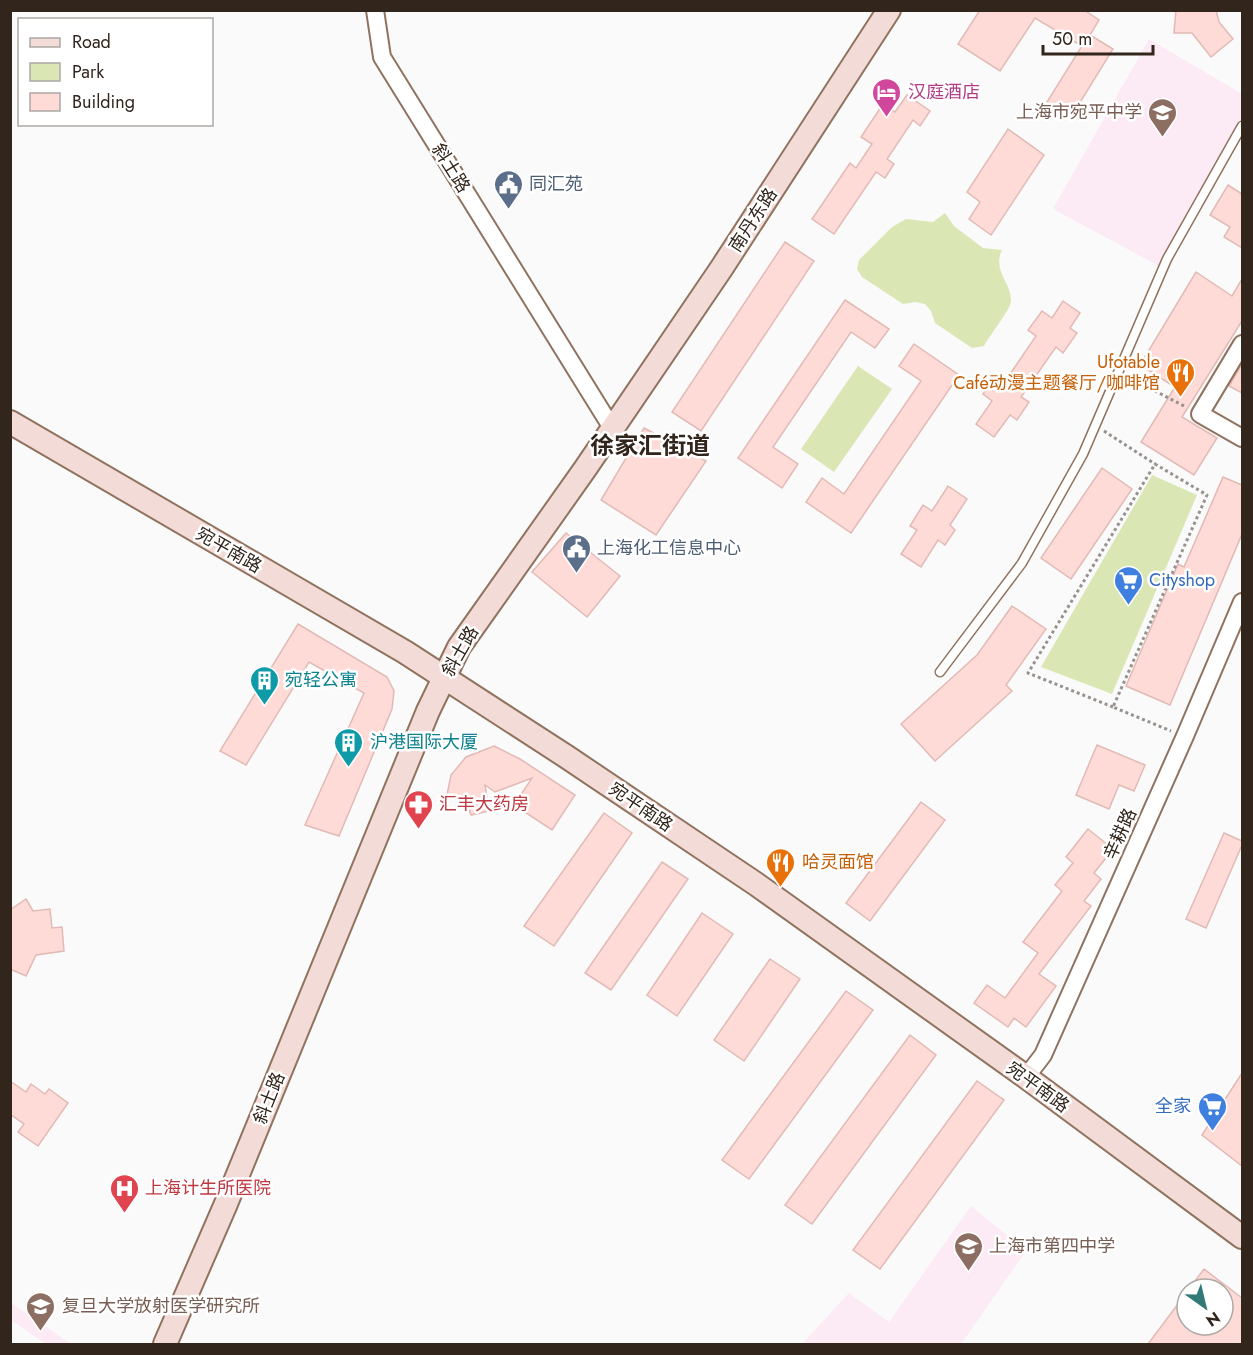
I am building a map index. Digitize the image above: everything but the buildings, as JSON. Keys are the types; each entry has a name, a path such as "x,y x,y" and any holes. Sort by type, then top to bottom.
{"main road":[{"name":"南丹东路","path":"612,428 721,269 890,10"},
{"name":"宛平南路","path":"10,422 444,677 756,884 1026,1077 1242,1238"},
{"name":"斜土路","path":"165,1344 225,1206 444,677 459,647 612,428"}],"street":[{"name":"斜土路","path":"375,10 382,57 612,428"},
{"path":"1242,344 1200,414 1242,438"},
{"name":"辛耕路","path":"1026,1077 1043,1055 1242,602"}],"lane":[{"path":"940,672 1022,563 1083,454 1167,259 1242,126"}],"path":[{"path":"1121,374 1189,408"},
{"path":"1101,428 1207,495 1113,707"},
{"path":"1155,464 1028,673 1185,736"}],"shaded area":[{"name":"上海市宛平中学","path":"1149,39 1242,94 1242,121 1159,266 1053,209"},
{"name":"上海市第四中学","path":"971,1206 1026,1251 961,1344 802,1344 849,1293 889,1322"},
{"name":"复旦大学放射医学研究所","path":"11,1303 71,1344 46,1344 11,1320"}],"green space":[{"path":"945,213 954,226 983,248 1002,250 999,266 1010,292 1010,305 984,346 972,348 935,323 931,311 925,304 916,302 903,304 862,277 857,269 859,260 892,227 906,219 933,222"},
{"path":"858,366 892,389 834,472 801,449"},
{"path":"1152,475 1197,495 1112,694 1041,667"}],"place":[{"name":"汉庭酒店","path":"887,118"},
{"name":"上海市宛平中学","path":"1163,138"},
{"name":"同汇苑","path":"508,210"},
{"name":"Ufotable Café动漫主题餐厅/咖啡馆","path":"1181,398"},
{"name":"上海化工信息中心","path":"576,574"},
{"name":"Cityshop","path":"1128,606"},
{"name":"宛轻公寓","path":"264,706"},
{"name":"沪港国际大厦","path":"349,768"},
{"name":"汇丰大药房","path":"418,830"},
{"name":"哈灵面馆","path":"781,888"},
{"name":"全家","path":"1212,1132"},
{"name":"上海计生所医院","path":"124,1214"},
{"name":"上海市第四中学","path":"968,1272"},
{"name":"复旦大学放射医学研究所","path":"41,1332"}],"district":[{"name":"徐家汇街道","path":"650,446"}]}
